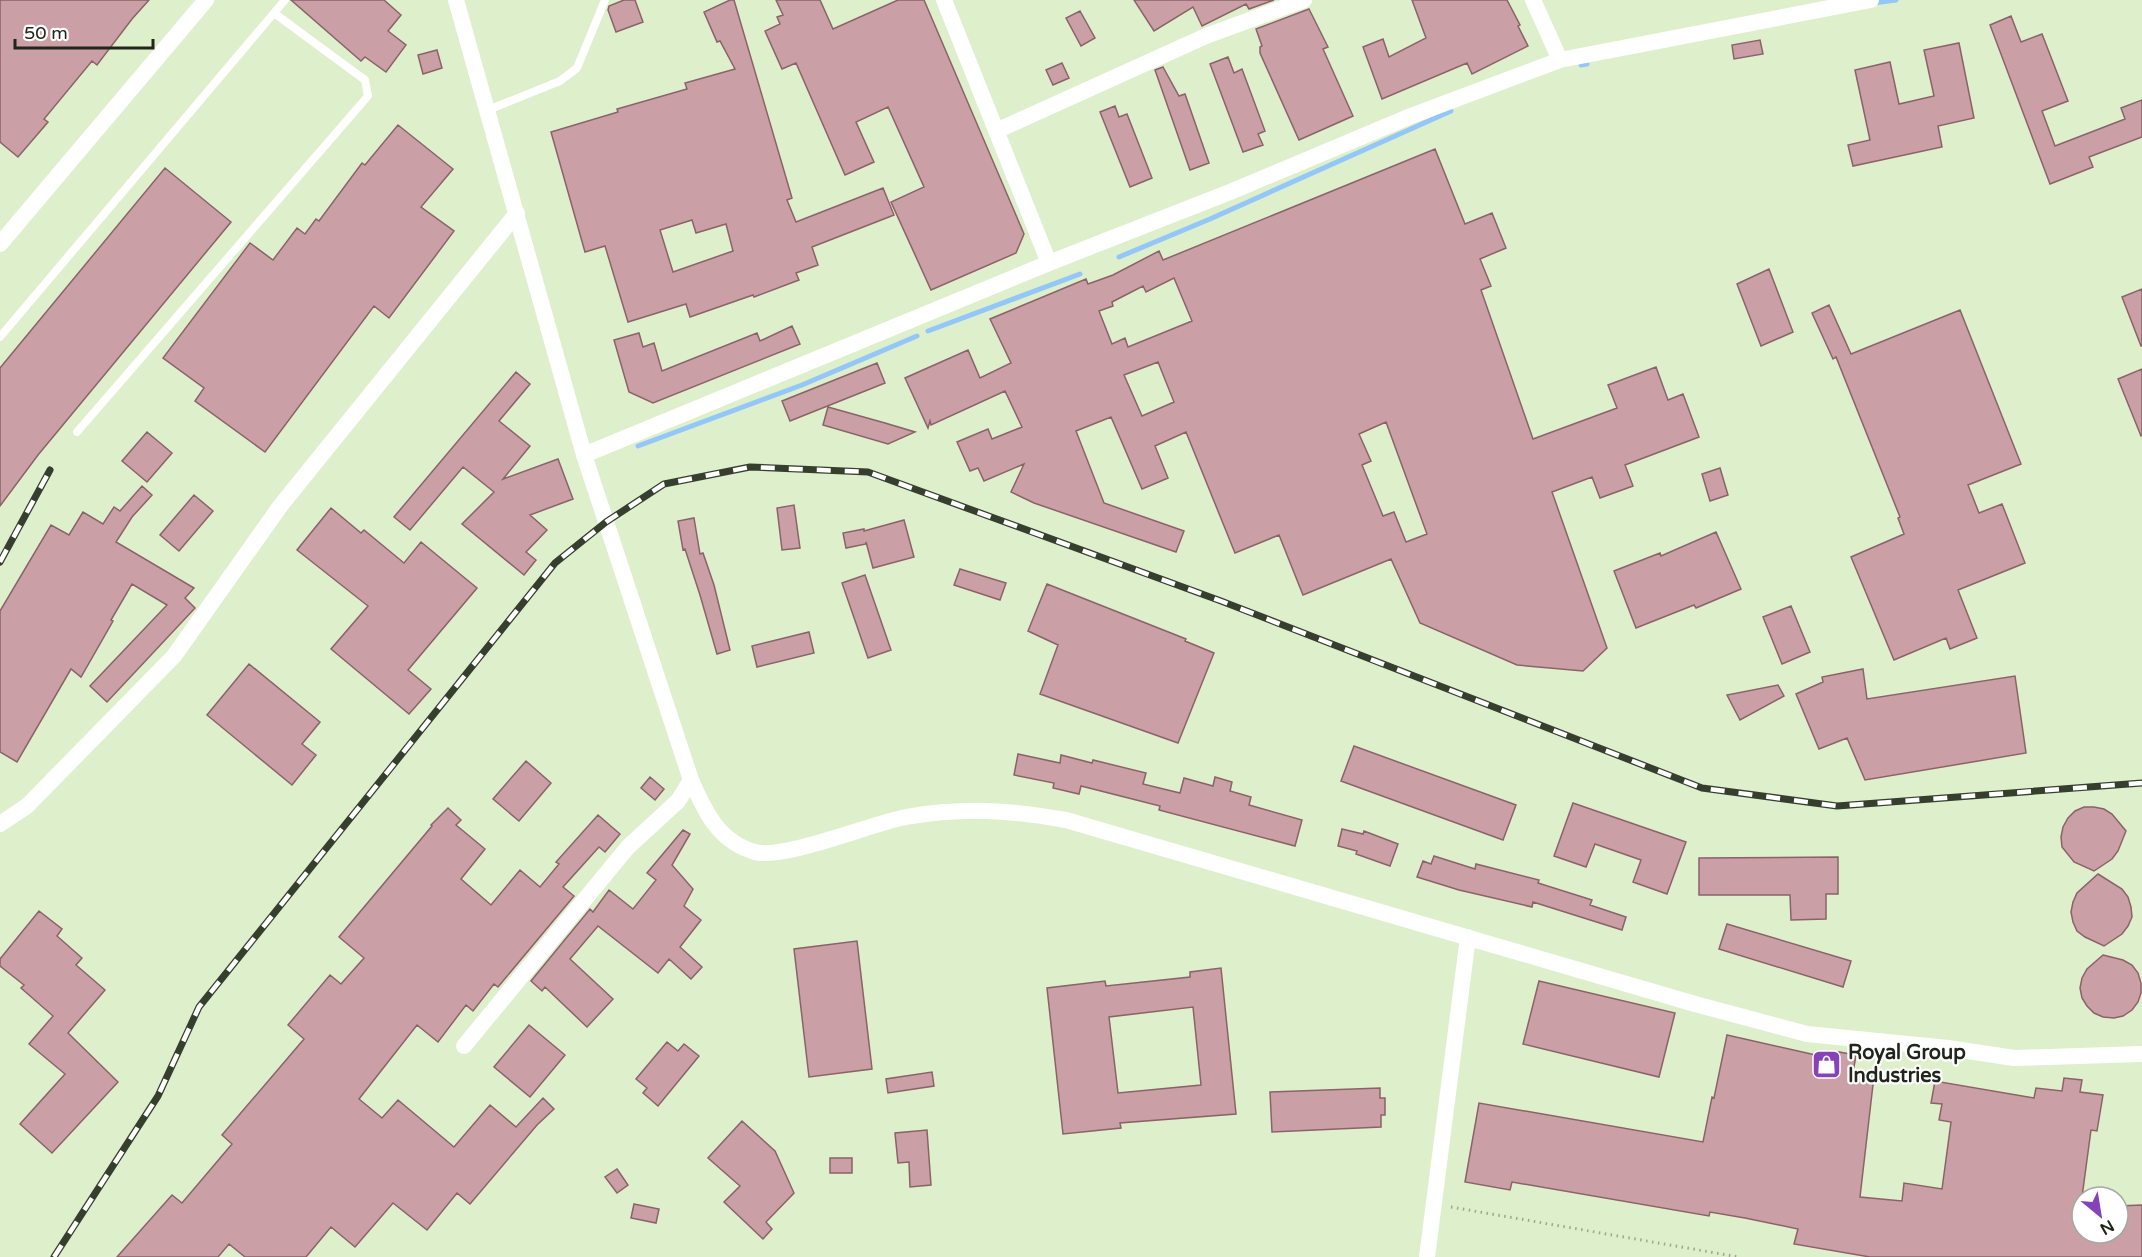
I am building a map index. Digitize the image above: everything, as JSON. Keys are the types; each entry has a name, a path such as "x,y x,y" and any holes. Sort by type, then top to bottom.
{"street":[{"path":"0,244 206,0"},
{"path":"456,0 584,455 691,780 705,812 720,832 738,847 758,853 787,850 905,817 962,810 1016,812 1066,820 1695,1004 1806,1034 1948,1048 2014,1058 2142,1054"},
{"path":"944,0 1049,263"},
{"path":"996,131 1206,36 1304,0"},
{"path":"1533,0 1560,60"},
{"path":"584,455 1411,116 1560,60 1871,0"},
{"path":"0,824 27,806 174,656 280,504 517,213"},
{"path":"464,1046 628,847 678,801 691,780"},
{"path":"1428,1257 1468,938"}],"lane":[{"path":"0,337 285,0"},
{"path":"488,110 560,81 577,68 605,0"},
{"path":"77,432 368,96 365,80 274,13"}],"path":[{"path":"1435,1204 1739,1257"}],"building":[{"path":"0,0 149,0 97,65 92,61 44,119 48,122 18,157 0,142"},
{"path":"291,0 384,0 401,15 388,31 406,45 386,72 365,57 361,61"},
{"path":"624,0 635,0 643,22 616,32 608,10 609,6"},
{"path":"734,0 792,198 787,200 796,222 883,188 894,215 812,247 818,265 796,273 799,280 690,317 686,304 628,322 605,246 585,252 551,132 618,112 617,109 687,89 685,83 735,69 720,41 717,42 704,12","holes":["692,220 696,233 726,224 733,251 673,272 660,230"]},
{"path":"776,0 820,0 833,29 898,0 924,0 1024,234 1016,253 931,290 891,202 924,187 888,107 856,122 874,162 845,175 796,63 782,69 765,31 780,24 777,17 783,15"},
{"path":"1134,0 1274,0 1249,9 1246,4 1202,26 1193,7 1154,31"},
{"path":"1412,0 1507,0 1528,46 1472,74 1467,63 1382,99 1363,47 1383,39 1389,57 1426,38"},
{"path":"1309,9 1328,47 1323,49 1353,116 1299,140 1260,53 1262,46 1256,29"},
{"path":"1080,11 1095,38 1081,46 1066,18"},
{"path":"2011,16 2021,42 2042,34 2068,101 2042,111 2055,146 2125,119 2121,108 2142,100 2142,137 2089,157 2093,167 2050,184 1990,25"},
{"path":"1760,40 1763,54 1734,59 1732,45"},
{"path":"1959,43 1974,118 1938,126 1942,147 1853,166 1848,145 1870,140 1855,70 1890,62 1899,104 1934,96 1924,50"},
{"path":"437,50 442,68 423,74 418,55"},
{"path":"1228,57 1234,73 1242,69 1265,131 1258,134 1263,145 1243,152 1210,64"},
{"path":"1062,63 1069,78 1053,85 1046,70"},
{"path":"1163,67 1179,96 1185,94 1209,163 1190,170 1155,70"},
{"path":"1115,106 1119,117 1127,114 1152,178 1130,187 1100,112"},
{"path":"398,125 453,169 421,207 454,231 389,318 374,306 265,452 195,401 204,388 163,358 250,243 273,260 297,228 305,234 316,219 319,221 362,163 365,165"},
{"path":"1435,149 1465,224 1492,213 1506,248 1480,259 1491,286 1481,290 1533,439 1617,408 1608,385 1656,367 1668,400 1683,394 1699,437 1625,465 1633,486 1600,498 1592,477 1552,492 1607,648 1583,671 1517,665 1420,623 1391,559 1303,595 1279,535 1235,553 1186,432 1155,446 1168,478 1142,489 1111,417 1076,431 1104,503 1184,531 1176,552 1034,503 1011,492 1024,464 984,481 978,468 970,471 957,442 988,429 992,439 1022,427 1005,391 931,425 930,421 928,428 905,378 968,350 980,378 1011,363 990,319 1086,279 1088,284 1113,275 1159,251 1163,260","holes":["1174,278 1192,321 1128,347 1125,338 1112,344 1099,311 1113,306 1112,302 1143,286 1146,292","1158,362 1174,402 1142,416 1124,375","1386,422 1427,534 1406,542 1394,512 1383,516 1362,465 1371,461 1359,434"]},
{"path":"165,168 231,222 38,455 0,506 0,368"},
{"path":"1769,269 1793,332 1761,346 1737,284"},
{"path":"2142,289 2142,346 2141,346 2122,297"},
{"path":"1829,305 1851,354 1960,310 2021,464 1968,485 1979,513 2002,504 2025,563 1958,590 1977,638 1950,649 1946,638 1894,660 1851,557 1904,534 1898,518 1900,517 1836,357 1833,359 1812,313"},
{"path":"792,326 800,344 653,403 629,392 614,340 639,333 643,347 654,343 662,371 757,333 760,341"},
{"path":"877,363 885,383 790,421 782,401"},
{"path":"2142,369 2142,435 2141,436 2118,379"},
{"path":"516,372 530,384 499,421 530,446 503,479 558,459 573,499 530,515 547,530 526,552 536,560 524,575 462,524 494,492 463,467 410,530 394,517"},
{"path":"828,407 915,432 888,444 823,425"},
{"path":"147,432 172,453 147,482 122,461"},
{"path":"1720,468 1728,495 1710,501 1702,474"},
{"path":"142,486 152,495 132,517 116,542 194,588 185,598 195,608 107,702 90,686 167,605 132,584 81,677 71,669 17,762 0,752 0,611 51,525 69,535 83,512 103,524 114,507 120,511"},
{"path":"194,495 213,511 179,551 160,535"},
{"path":"794,505 800,548 782,550 777,508"},
{"path":"331,508 361,533 364,530 404,563 421,542 477,588 408,670 431,689 409,714 331,649 368,606 297,550"},
{"path":"694,518 700,554 703,553 714,585 730,650 717,654 685,549 683,550 678,521"},
{"path":"904,520 914,557 873,568 866,542 866,544 846,548 843,533 864,529 864,531"},
{"path":"1716,532 1741,589 1696,608 1694,605 1636,628 1614,571 1660,553 1661,556"},
{"path":"960,569 1006,583 1000,600 954,585"},
{"path":"865,575 891,650 868,658 842,583"},
{"path":"1047,584 1186,639 1185,641 1214,653 1178,743 1040,694 1058,645 1028,631"},
{"path":"1791,606 1810,652 1782,664 1763,617"},
{"path":"809,632 814,653 757,667 752,646"},
{"path":"249,664 320,722 302,744 316,755 292,785 207,715"},
{"path":"1863,669 1867,699 2015,676 2026,753 1865,780 1847,738 1819,749 1796,694 1823,682 1822,677"},
{"path":"1778,685 1784,696 1740,720 1727,695"},
{"path":"1354,746 1516,805 1503,840 1341,781"},
{"path":"1018,754 1060,763 1061,755 1092,763 1093,760 1146,773 1143,784 1180,793 1184,778 1213,786 1215,777 1232,782 1230,791 1251,797 1249,805 1302,820 1295,846 1159,810 1160,806 1081,786 1079,794 1053,788 1054,783 1014,775"},
{"path":"526,761 551,783 519,821 493,799"},
{"path":"650,777 664,789 655,800 641,788"},
{"path":"1573,803 1686,842 1667,894 1633,882 1641,860 1595,844 1586,867 1554,856"},
{"path":"2084,807 2104,809 2112,814 2126,831 2112,859 2094,871 2074,862 2062,847 2063,827 2075,811"},
{"path":"448,808 461,820 456,825 485,849 461,879 491,905 520,870 540,887 559,864 556,862 598,815 620,834 605,852 599,847 563,887 574,896 498,987 494,984 473,1011 466,1005 438,1042 417,1025 359,1099 382,1118 398,1100 454,1147 490,1105 516,1127 543,1098 554,1109 537,1125 470,1204 457,1193 427,1230 393,1203 355,1247 331,1227 306,1257 245,1257 229,1244 218,1257 117,1257 172,1195 182,1203 232,1144 222,1135 304,1039 288,1025 330,975 341,984 364,958 339,937 431,825"},
{"path":"1342,829 1363,834 1364,831 1398,844 1390,866 1356,854 1357,851 1338,846"},
{"path":"683,830 690,834 672,865 693,889 684,906 701,920 680,947 702,967 691,979 669,959 658,973 598,926 570,959 613,999 587,1027 545,987 542,991 531,981 590,909 593,912 609,890 633,909 656,880 647,873"},
{"path":"1434,856 1475,869 1476,864 1539,880 1538,883 1592,900 1590,905 1626,917 1622,930 1533,902 1532,907 1459,890 1417,877 1423,861 1431,864"},
{"path":"1838,857 1838,894 1826,894 1826,919 1791,920 1790,895 1699,895 1699,858"},
{"path":"2098,874 2122,889 2128,897 2132,917 2122,934 2104,946 2077,931 2071,912 2077,893"},
{"path":"39,911 62,929 57,936 82,958 76,965 105,990 68,1033 118,1082 52,1153 20,1124 65,1074 29,1044 53,1016 21,988 24,985 0,966 0,959"},
{"path":"1727,924 1851,961 1843,987 1719,949"},
{"path":"857,941 872,1069 809,1077 794,949"},
{"path":"2103,955 2123,960 2132,965 2138,973 2141,993 2138,1002 2123,1016 2103,1017 2094,1013 2082,998 2080,988 2082,978 2087,969"},
{"path":"1221,968 1236,1114 1120,1123 1121,1128 1063,1134 1047,988 1105,981 1106,986 1190,977 1190,972","holes":["1193,1007 1201,1085 1118,1093 1109,1017"]},
{"path":"1539,981 1675,1013 1659,1077 1523,1044"},
{"path":"529,1025 565,1055 530,1097 494,1067"},
{"path":"1727,1035 1838,1060 1839,1052 1856,1055 1853,1073 1874,1076 1860,1197 1902,1201 1904,1183 1942,1189 1951,1122 1939,1120 1942,1104 1931,1103 1935,1081 2034,1098 2036,1088 2062,1091 2064,1078 2082,1080 2080,1092 2103,1095 2097,1131 2091,1130 2084,1185 2070,1185 2070,1245 2130,1245 2130,1206 2142,1205 2142,1257 1870,1257 1794,1244 1798,1229 1745,1218 1710,1212 1709,1216 1512,1182 1510,1190 1465,1182 1479,1103 1703,1142 1712,1097 1714,1098"},
{"path":"667,1042 678,1051 684,1044 699,1056 658,1106 643,1093 647,1088 636,1079"},
{"path":"932,1072 934,1086 888,1093 886,1079"},
{"path":"1380,1088 1380,1098 1385,1098 1385,1115 1381,1115 1381,1127 1272,1132 1270,1092"},
{"path":"742,1121 775,1151 794,1193 766,1222 772,1229 763,1239 724,1202 740,1186 708,1158"},
{"path":"927,1130 931,1185 910,1187 909,1162 898,1163 895,1133"},
{"path":"830,1158 852,1158 852,1173 830,1173"},
{"path":"617,1169 628,1185 617,1193 605,1177"},
{"path":"634,1204 659,1209 656,1223 631,1218"}],"waterway":[{"path":"1874,3 1896,0"},
{"path":"1581,65 1587,64"},
{"path":"1119,257 1210,219 1451,111"},
{"path":"928,331 1080,274"},
{"path":"638,446 802,385 917,336"}],"railway":[{"path":"54,1257 158,1096 199,1007 555,563 606,522 664,484 750,467 868,472 1221,601 1702,788 1837,806 2142,783"},
{"path":"0,562 50,470"}],"place":[{"name":"Royal Group Industries","path":"1827,1064"}]}
